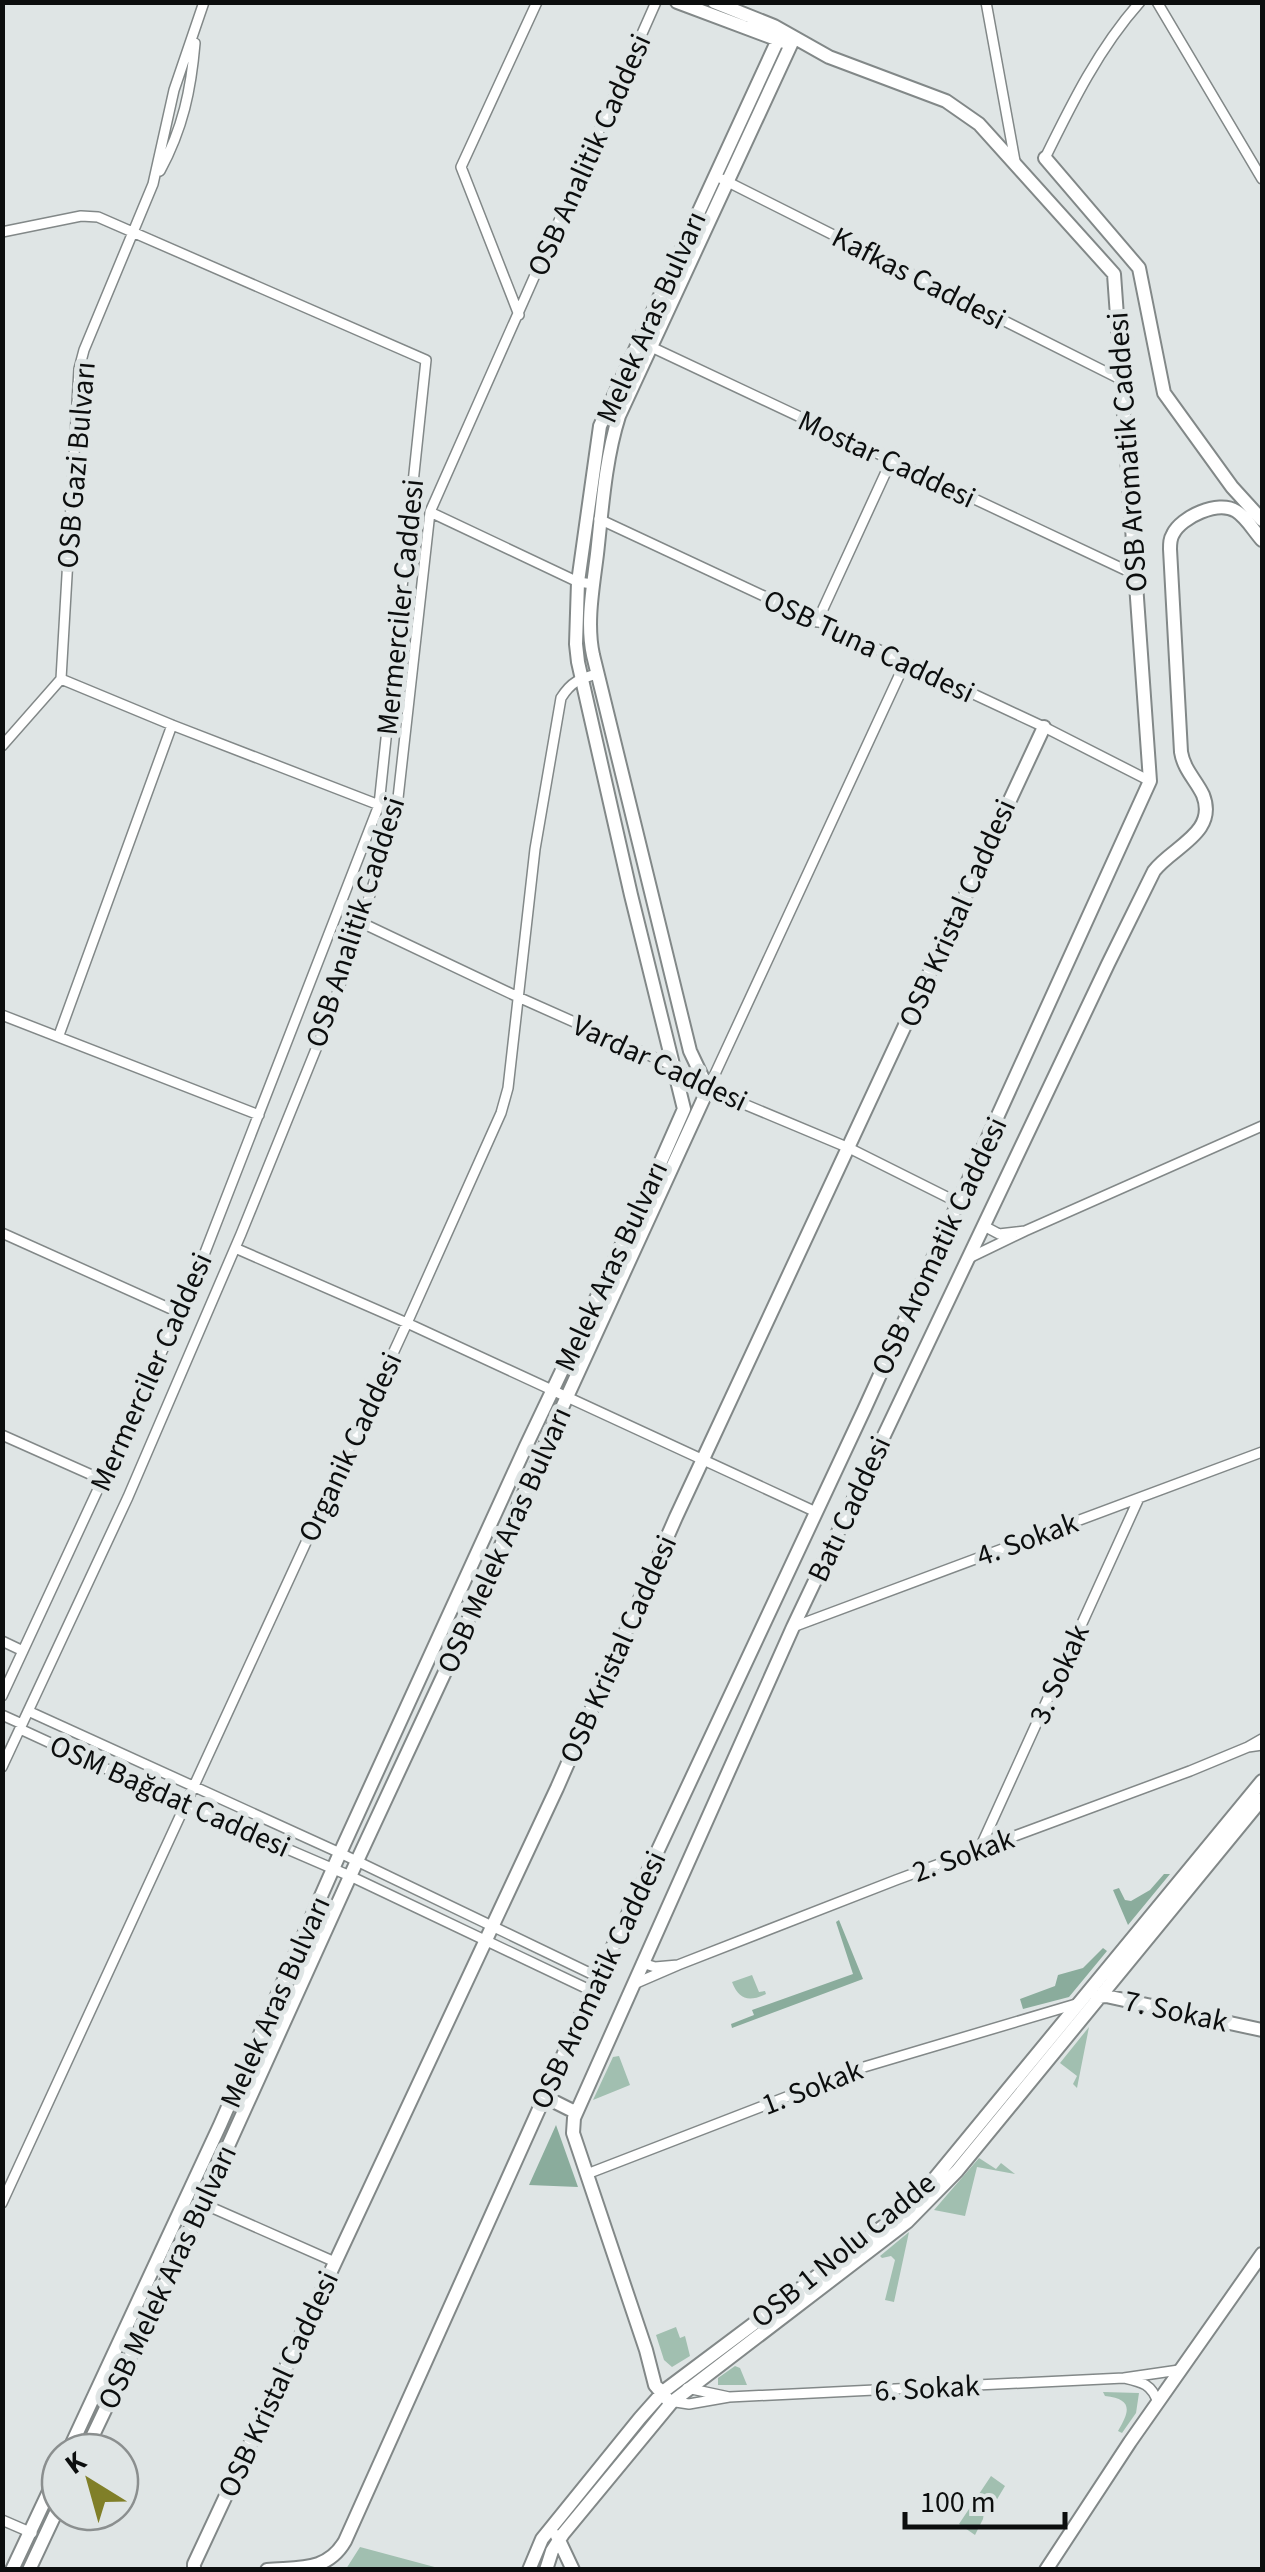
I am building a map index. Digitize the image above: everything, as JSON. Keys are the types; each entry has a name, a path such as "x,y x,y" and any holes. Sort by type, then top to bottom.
{"street":[{"name":"OSB Gazi Bulvarı","path":"60,679 79,369 153,184 174,90 204,2"},
{"path":"519,315 461,167 537,2"},
{"name":"OSB Analitik Caddesi","path":"2,1767 128,1497 235,1248 330,1012 396,816 430,512 656,2"},
{"path":"677,2 786,38"},
{"path":"714,2 786,38"},
{"path":"986,2 1016,164"},
{"path":"1140,2 1117,28 1068,110 1045,158 1138,268 1164,392 1232,487 1262,520"},
{"path":"1157,2 1262,180"},
{"path":"153,184 180,130 194,67 196,30"},
{"path":"708,1089 690,1052 631,816 590,644 586,583 594,517 616,425 646,345 786,38"},
{"name":"OSB Aromatik Caddesi","path":"267,2570 318,2565 339,2551 595,1984 1150,781 1114,274 978,124 946,100 786,38"},
{"name":"Kafkas Caddesi","path":"722,179 1122,380"},
{"path":"2,232 81,216 98,217 134,233"},
{"name":"Mermerciler Caddesi","path":"2,1696 180,1313 378,805 426,360 134,233"},
{"name":"Mostar Caddesi","path":"646,345 1136,575"},
{"path":"817,622 891,461"},
{"name":"Batı Caddesi","path":"576,2112 914,1367 1154,871 1192,839 1205,817 1204,800 1181,752 1170,549 1173,534 1186,520 1212,508 1230,508 1262,540"},
{"path":"430,512 586,583"},
{"name":"OSB Tuna Caddesi","path":"594,517 1150,781"},
{"name":"Melek Aras Bulvarı","path":"77,2432 684,1109 581,677 576,644 586,583"},
{"path":"708,1089 905,663"},
{"path":"581,677 598,674"},
{"name":"Organik Caddesi","path":"2,2203 501,1114 508,1088 535,849 562,698 568,686 581,677"},
{"path":"2,746 60,679 378,805"},
{"path":"59,1035 172,725"},
{"name":"OSB Kristal Caddesi","path":"194,2570 1044,728"},
{"path":"614,821 631,816"},
{"name":"Vardar Caddesi","path":"362,923 673,1066 708,1089 850,1148 958,1203"},
{"path":"2,1015 259,1115"},
{"name":"OSB Melek Aras Bulvarı","path":"93,2432 451,1659 708,1089"},
{"path":"969,1258 1262,1126"},
{"path":"984,1226 999,1234 1025,1232"},
{"path":"2,1233 180,1313"},
{"path":"235,1248 816,1512"},
{"path":"2,1434 102,1480"},
{"name":"4. Sokak","path":"793,1627 1262,1452"},
{"name":"3. Sokak","path":"978,1850 1138,1498"},
{"path":"2,1641 24,1651"},
{"name":"OSM Bağdat Caddesi","path":"28,1711 357,1860 488,1933"},
{"name":"OSM Bağdat Caddesi","path":"2,1715 185,1805 488,1933 595,1984"},
{"name":"2. Sokak","path":"631,1986 1262,1742"},
{"name":"OSB 1 Nolu Cadde","path":"680,2386 926,2205 958,2171 1262,1780"},
{"name":"OSB 1 Nolu Cadde","path":"529,2570 536,2548 553,2536 666,2398 910,2204 941,2172 1062,2025 1091,1999 1262,1799"},
{"name":"2. Sokak","path":"642,1963 655,1967 678,1965"},
{"name":"1. Sokak","path":"587,2174 864,2066 1091,1999"},
{"name":"7. Sokak","path":"1091,1999 1262,2030"},
{"path":"1041,2015 1062,2025"},
{"path":"545,2097 576,2112 573,2133 654,2382 666,2398"},
{"path":"187,2198 335,2262"},
{"path":"1046,2570 1262,2254"},
{"path":"646,2350 661,2376 680,2386"},
{"name":"6. Sokak","path":"666,2398 689,2404 729,2398 1124,2378 1182,2369"},
{"path":"1124,2378 1148,2384 1158,2403"},
{"name":"6. Sokak","path":"680,2386 729,2398"},
{"path":"12,2570 40,2511"},
{"path":"2,2520 44,2538"},
{"path":"29,2570 47,2532"},
{"path":"553,2536 571,2570"},
{"name":"OSB 1 Nolu Cadde","path":"547,2566 553,2536"},
{"path":"547,2566 556,2560 571,2570"}],"green space":[{"path":"1164,1874 1170,1874 1128,1925 1113,1890 1119,1888 1125,1900 1131,1901 1150,1890"},
{"path":"839,1920 863,1979 732,2028 731,2024 754,2015 752,2010 853,1974 836,1922"},
{"path":"1103,1948 1107,1951 1069,1997 1023,2009 1020,1999 1055,1986 1058,1975 1083,1968"},
{"path":"752,1975 759,1992 766,1994 745,1998 732,1982"},
{"path":"1089,2027 1077,2088 1073,2084 1077,2076 1060,2063"},
{"path":"619,2056 630,2085 593,2100 613,2057"},
{"path":"556,2125 578,2187 529,2185"},
{"path":"979,2158 996,2169 1001,2163 1015,2174 977,2167 965,2216 934,2210"},
{"path":"909,2232 894,2302 885,2300 895,2260 880,2256"},
{"path":"676,2327 680,2338 685,2336 690,2356 672,2367 664,2360 656,2335"},
{"path":"735,2366 740,2368 747,2385 718,2385 718,2378"},
{"path":"1103,2392 1139,2393 1136,2413 1122,2433 1118,2431 1125,2418 1125,2403"},
{"path":"991,2476 1005,2486 996,2501 985,2505 975,2535 959,2524"},
{"path":"360,2547 442,2569 346,2569"}]}
